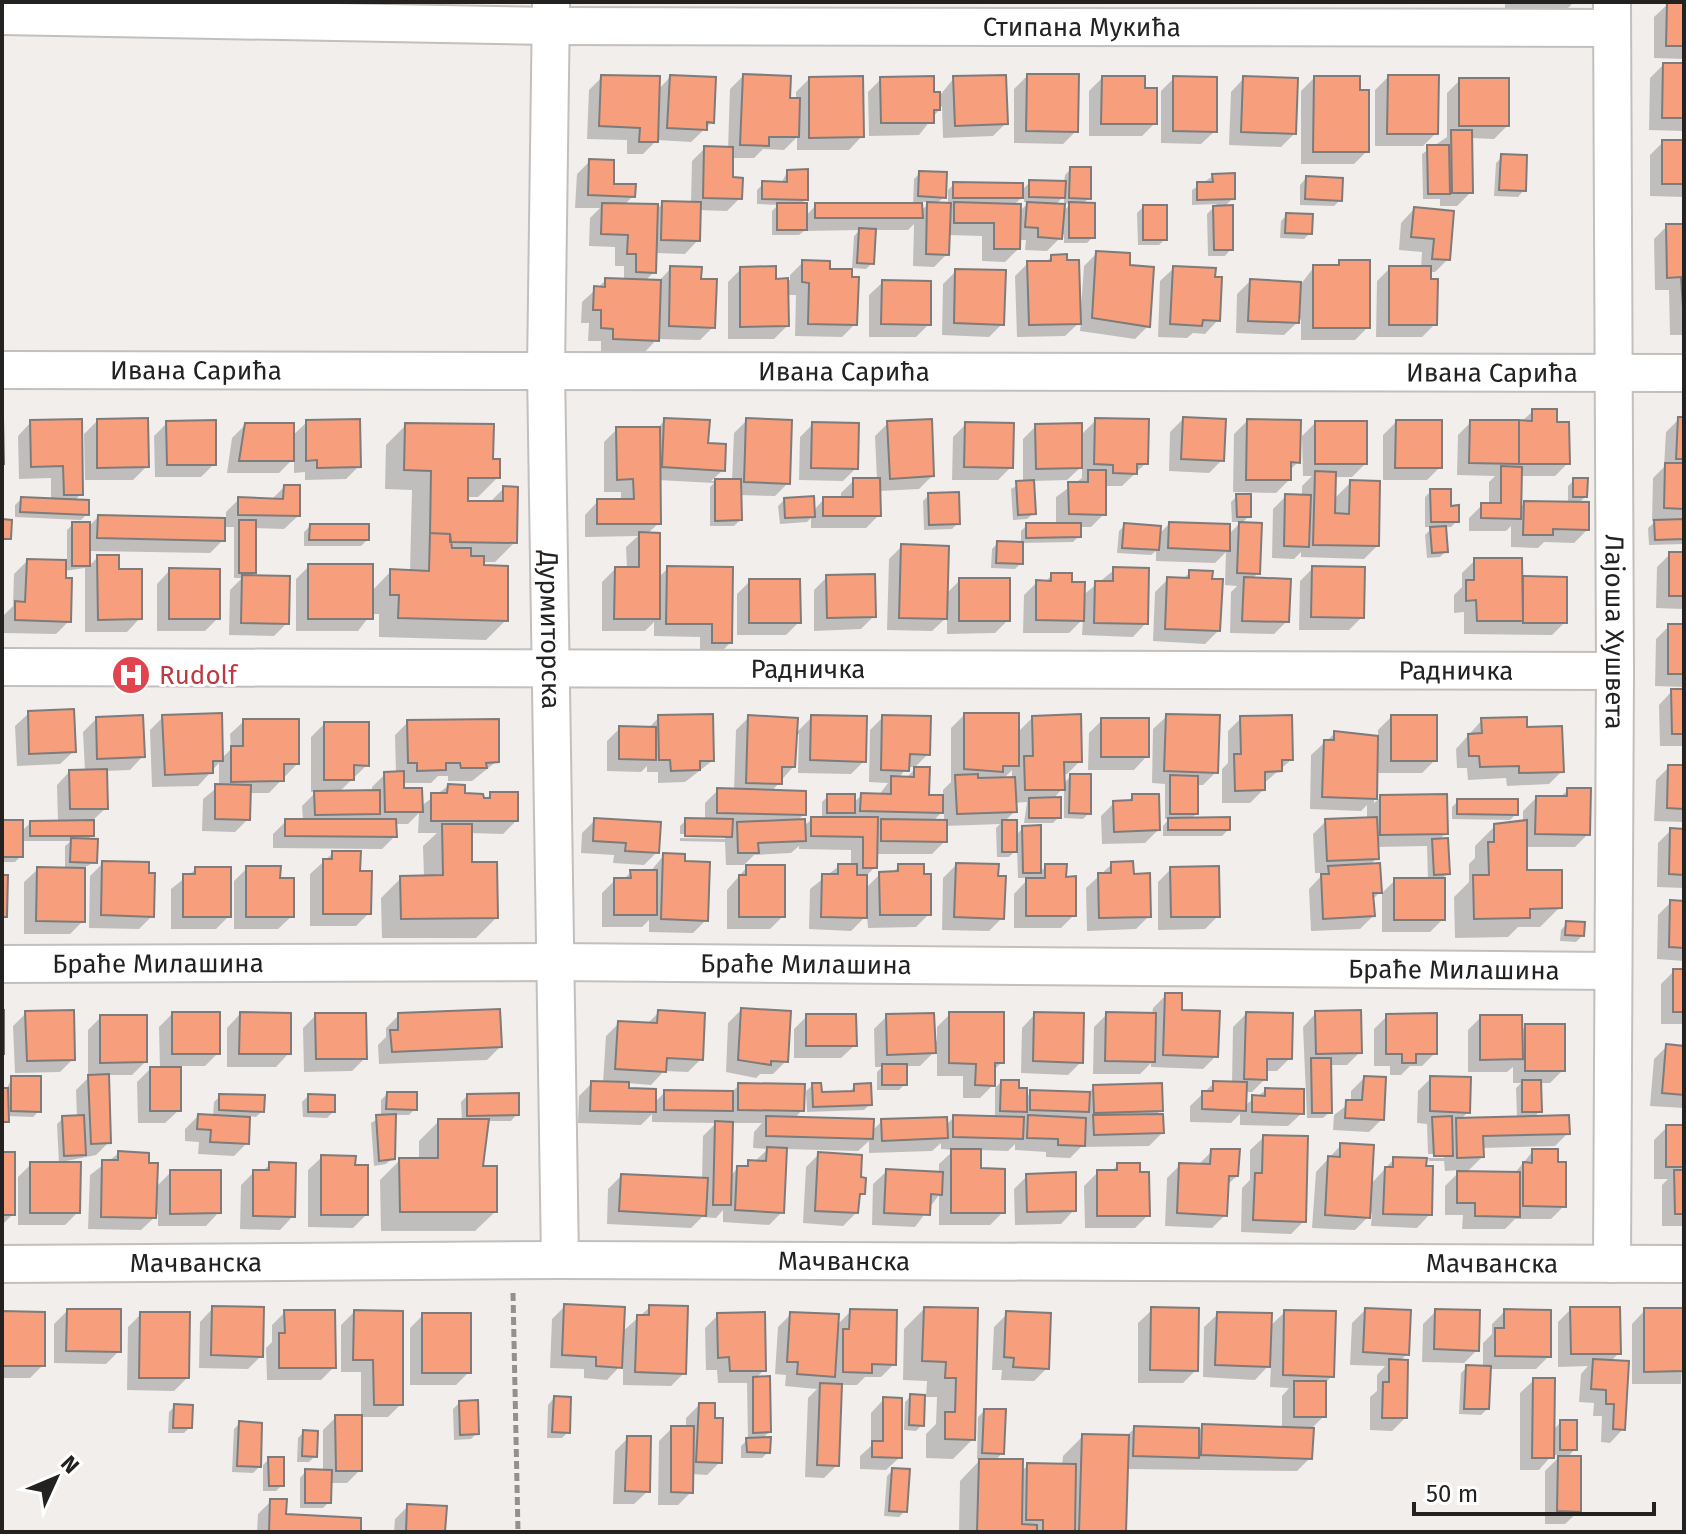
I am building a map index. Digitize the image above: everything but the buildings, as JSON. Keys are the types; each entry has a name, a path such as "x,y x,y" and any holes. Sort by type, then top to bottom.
{"street":[{"name":"Дурмиторска","path":"551,14 546,370 560,1260"},
{"name":"Стипана Мукића","path":"2,16 1612,15"},
{"name":"Лајоша Хушвета","path":"1612,15 1615,671 1611,971 1612,1264"},
{"name":"Ивана Сарића","path":"2,370 1684,373"},
{"name":"Радничка","path":"2,667 1615,671"},
{"name":"Браће Милашина","path":"2,964 553,962 1611,971"},
{"name":"Мачванска","path":"2,1264 560,1260 1684,1264"}],"path":[{"path":"512,1260 518,1532"}],"place":[{"name":"Rudolf","path":"131,675"}]}
